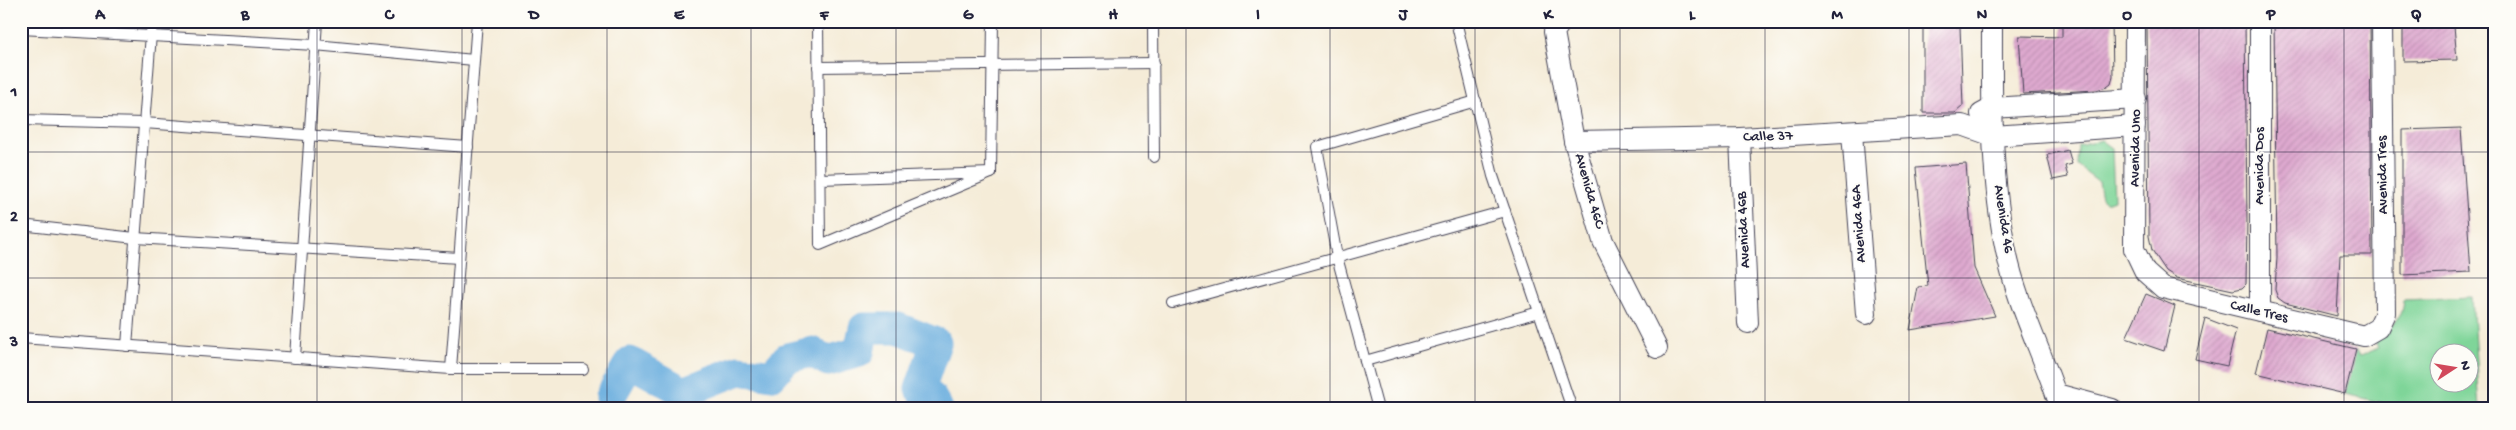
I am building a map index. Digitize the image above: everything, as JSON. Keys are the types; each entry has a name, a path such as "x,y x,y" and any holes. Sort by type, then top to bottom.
{"street":[{"name":"Avenida 46","path":"1992,21 1992,108 1998,200 2006,253 2058,402"},
{"name":"Avenida Uno","path":"2135,21 2134,249 2145,272"},
{"name":"Avenida Dos","path":"2260,21 2260,312"},
{"name":"Avenida Tres","path":"2378,328 2385,313 2382,21"},
{"name":"Avenida 46C","path":"1560,22 1554,32 1574,141 1603,241 1658,348"},
{"name":"Calle 37","path":"1962,125 1992,108 2136,99"},
{"name":"Calle 37","path":"1574,141 1740,138 1852,133 1962,125 1994,136 2135,126"},
{"name":"Avenida 46A","path":"1852,133 1866,314"},
{"name":"Avenida 46B","path":"1740,138 1748,323"},
{"name":"Calle Tres","path":"2145,272 2163,288 2260,312 2364,336 2378,328"},
{"path":"2058,402 2112,409"}],"lane":[{"path":"127,346 152,21"},
{"path":"295,358 317,21"},
{"path":"451,370 477,21"},
{"path":"818,21 821,179 820,245 991,173"},
{"path":"991,173 993,21"},
{"path":"1153,21 1154,157"},
{"path":"1456,21 1493,176 1572,409"},
{"path":"21,29 150,38 315,45 474,60"},
{"path":"818,67 1154,63"},
{"path":"1378,409 1337,257 1317,147 1476,101"},
{"path":"21,120 144,123 468,147"},
{"path":"821,179 991,173"},
{"path":"1173,303 1505,211"},
{"path":"21,225 136,238 459,258"},
{"path":"1365,361 1539,312"},
{"path":"21,338 451,370 582,370"}],"green space":[{"path":"2101,140 2112,148 2114,199 2106,202 2101,198 2098,182 2077,166 2078,145"},
{"path":"2472,297 2475,342 2428,342 2428,392 2478,392 2479,409 2408,409 2345,394 2355,349 2359,357 2378,348 2374,339 2386,331 2398,319 2403,300"}],"building":[{"path":"2062,21 2112,21 2113,77 2111,84 2096,90 2023,94 2019,36 2062,37"},
{"path":"2147,21 2245,21 2247,221 2246,284 2242,288 2233,290 2177,278 2166,271 2152,250 2149,236"},
{"path":"2274,21 2370,21 2372,255 2340,255 2337,316 2285,303 2278,298 2275,290 2277,257"},
{"path":"1923,26 1960,27 1963,106 1955,113 1923,113"},
{"path":"2454,26 2457,60 2403,61 2403,27"},
{"path":"2461,128 2471,272 2402,275 2402,130"},
{"path":"2068,150 2072,164 2065,166 2068,177 2053,180 2047,155"},
{"path":"1966,164 1974,268 1995,316 1910,330 1918,287 1928,286 1916,168"},
{"path":"2146,294 2175,306 2164,351 2126,338"},
{"path":"2205,318 2236,330 2227,366 2195,359"},
{"path":"2267,328 2356,349 2345,394 2256,373"}],"waterway":[{"path":"612,409 610,397 630,362 684,392 739,370 772,375 787,358 812,352 828,361 859,352 864,328 898,328 936,343 920,389 931,397 938,409"}]}
